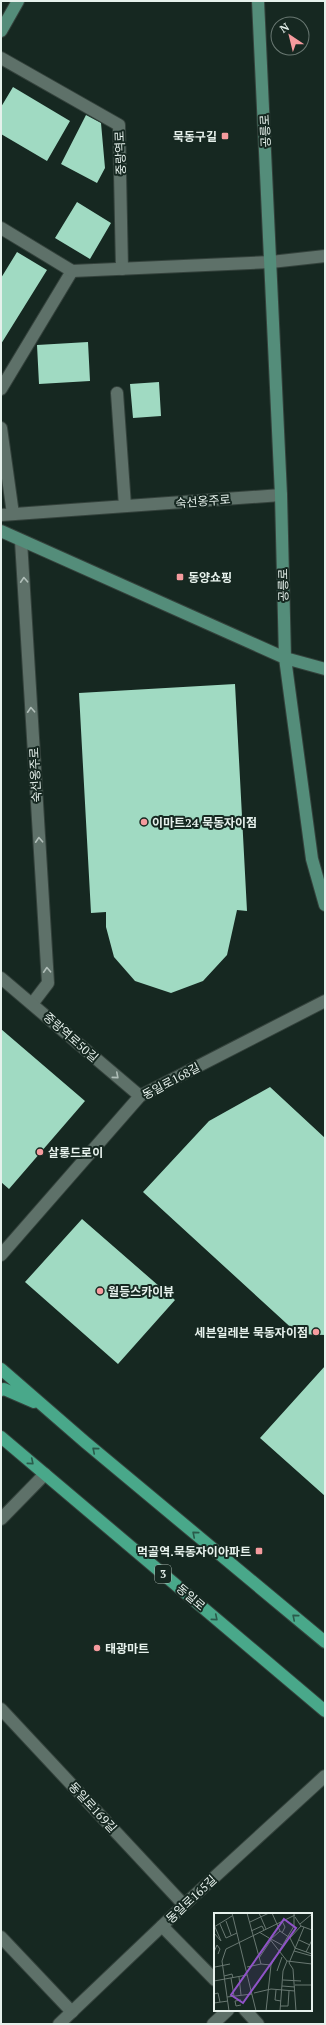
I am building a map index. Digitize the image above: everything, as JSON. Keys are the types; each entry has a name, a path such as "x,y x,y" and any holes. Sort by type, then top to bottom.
{"main road":[{"path":"1,1369 325,1642"},
{"path":"1,1390 4,1389 45,1407"},
{"path":"1,1427 6,1441"},
{"name":"동일로","path":"6,1441 325,1711"}],"street":[{"path":"1,31 18,1"},
{"name":"공릉로","path":"258,1 281,495 285,658 312,858 325,906"},
{"name":"중랑역로","path":"1,58 119,125 122,269"},
{"path":"1,228 72,271 271,262 325,256"},
{"path":"1,389 72,271"},
{"path":"118,393 125,506"},
{"name":"숙선옹주로","path":"1,428 7,515 281,495"},
{"path":"1,532 285,658 325,668"},
{"name":"숙선옹주로","path":"21,541 48,983 32,1004"},
{"name":"중랑역로50길","path":"1,978 140,1096"},
{"name":"동일로168길","path":"1,1255 140,1096 325,1001"},
{"path":"1,1519 45,1474"},
{"name":"동일로169길","path":"1,1709 184,1905"},
{"name":"동일로165길","path":"59,2024 184,1905 325,1776"},
{"path":"162,1926 214,1979"},
{"path":"1,1937 72,2012"},
{"path":"213,2024 227,2011"},
{"path":"246,2011 258,2024"}],"building":[{"path":"13,87 70,121 47,161 1,134 1,107"},
{"path":"86,115 101,123 105,168 97,183 61,164"},
{"path":"77,202 111,223 90,259 55,238"},
{"path":"17,252 47,270 1,344 1,278"},
{"path":"88,342 90,381 39,384 37,345"},
{"path":"159,382 161,416 133,418 130,384"},
{"path":"235,684 247,911 237,910 227,955 203,981 171,993 135,981 114,957 106,927 106,912 91,913 79,693"},
{"path":"1,1029 85,1101 9,1189 1,1182"},
{"path":"270,1087 325,1138 325,1335 298,1334 143,1192 209,1121"},
{"name":"월등스카이뷰","path":"82,1219 175,1300 118,1364 25,1282"},
{"path":"325,1366 325,1496 260,1438"}],"place":[{"name":"묵동구길","path":"225,136"},
{"name":"동양쇼핑","path":"180,577"},
{"name":"이마트24 묵동자이점","path":"144,822"},
{"name":"살롱드로이","path":"40,1152"},
{"name":"월등스카이뷰","path":"100,1291"},
{"name":"세븐일레븐 묵동자이점","path":"316,1332"},
{"name":"먹골역.묵동자이아파트","path":"259,1551"},
{"name":"태광마트","path":"97,1648"}]}
